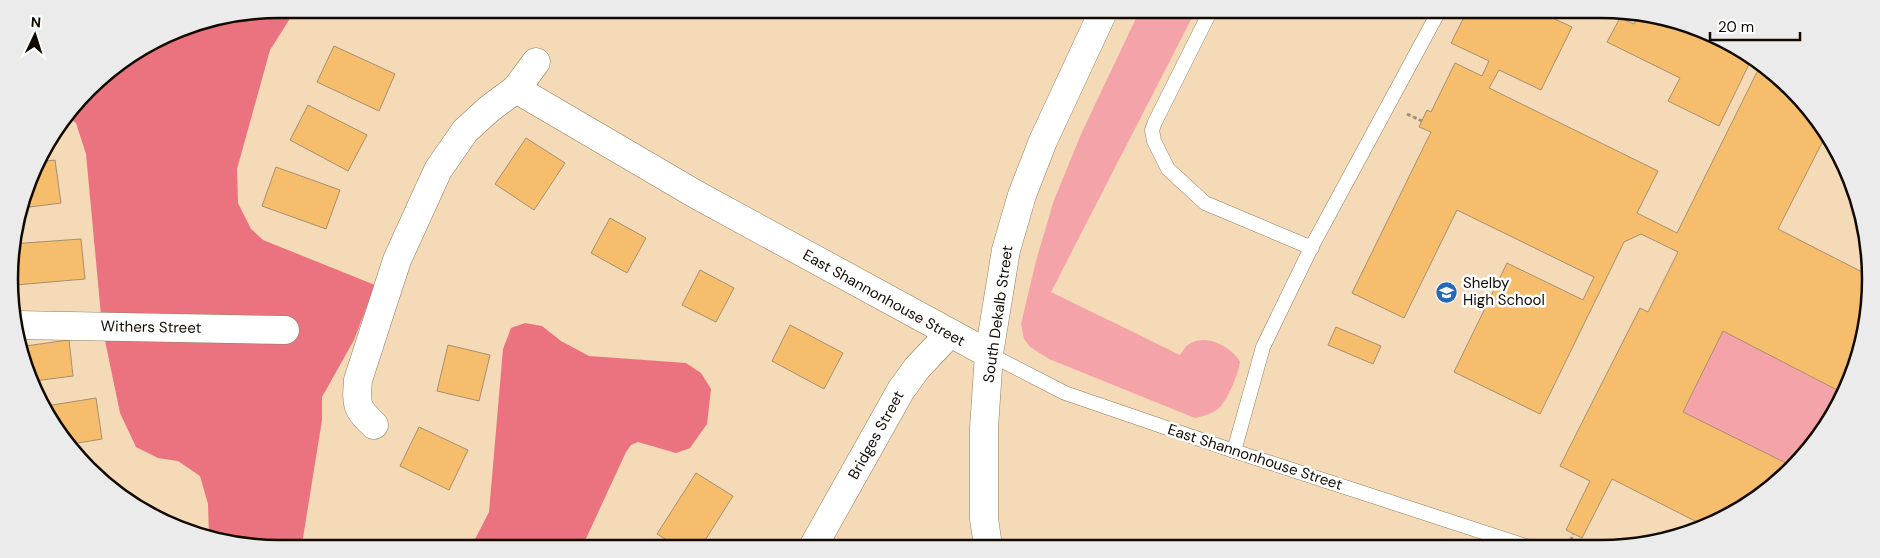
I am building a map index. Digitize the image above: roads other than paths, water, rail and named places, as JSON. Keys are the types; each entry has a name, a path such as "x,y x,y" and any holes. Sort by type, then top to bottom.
{"street":[{"name":"South Dekalb Street","path":"987,540 984,519 984,428 989,354 1006,250 1022,196 1056,110 1100,18"},
{"path":"374,425 360,411 356,398 358,380 397,260 438,170 465,131 489,109 516,89 536,62"},
{"name":"East Shannonhouse Street","path":"516,89 697,195 949,334 989,354"},
{"name":"Withers Street","path":"22,325 285,330"},
{"name":"Bridges Street","path":"817,540 901,390 917,368 949,334"}],"lane":[{"path":"1207,18 1155,122 1152,130 1154,141 1168,169 1205,203 1312,248"},
{"path":"1234,451 1263,347 1312,248 1435,18"},
{"name":"East Shannonhouse Street","path":"989,354 1064,393 1234,451 1507,540"}],"place":[{"name":"Shelby High School","path":"1447,292"}]}
